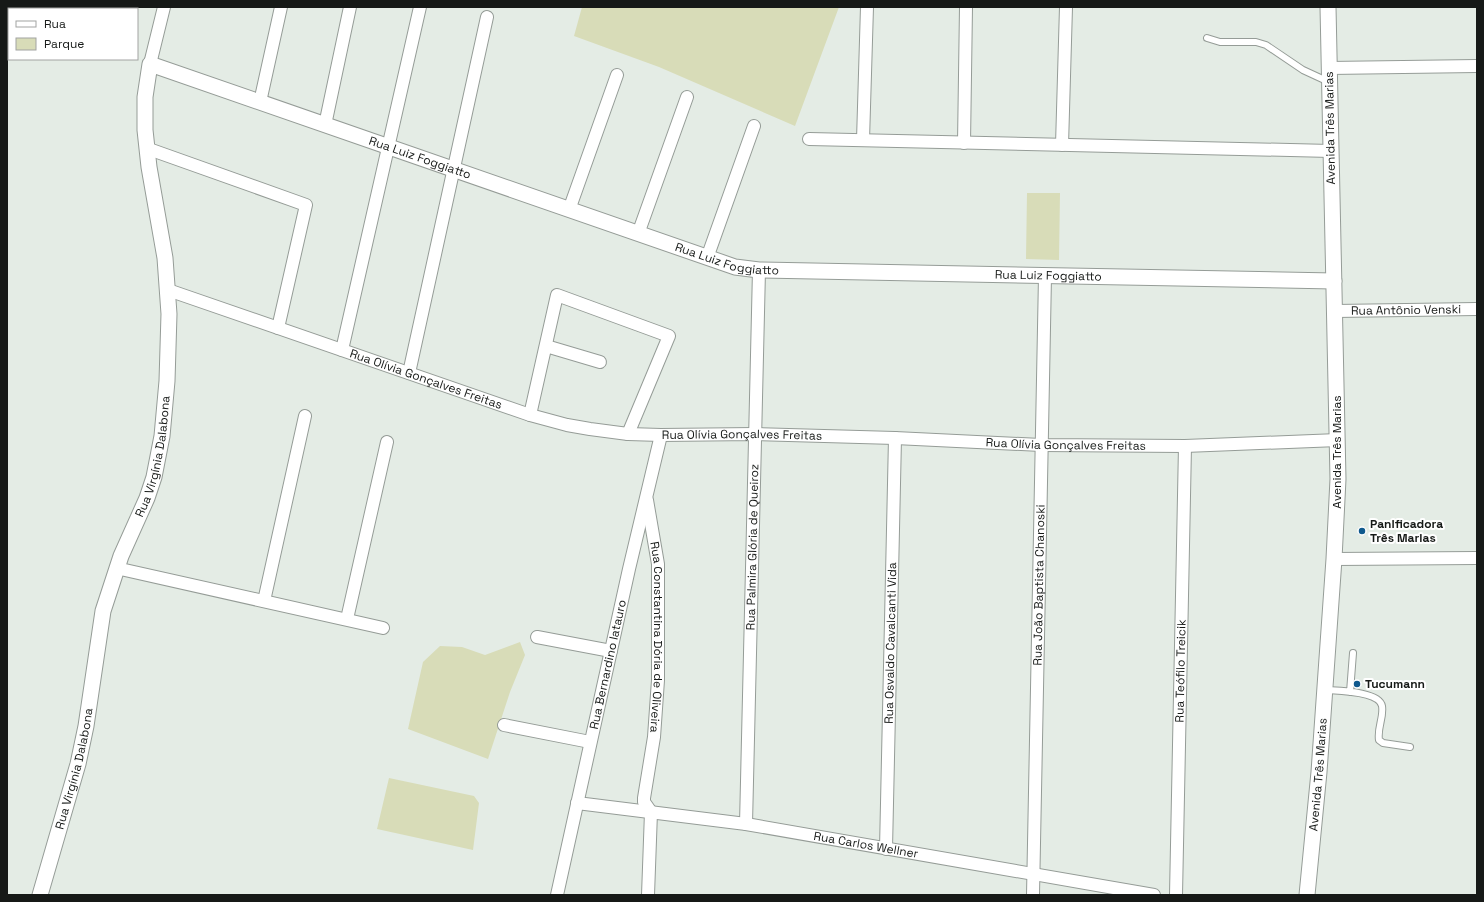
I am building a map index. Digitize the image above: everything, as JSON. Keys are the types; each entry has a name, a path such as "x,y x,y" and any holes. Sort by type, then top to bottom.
{"street":[{"name":"Rua Virgínia Dalabona","path":"40,895 78,764 87,720 99,629 103,611 116,568 147,498 159,456 167,381 168,290 163,248 146,148 145,110 150,64 164,7"},
{"path":"260,102 281,7"},
{"path":"325,125 350,7"},
{"path":"342,350 420,7"},
{"path":"863,140 866,7"},
{"path":"964,142 966,7"},
{"path":"1062,145 1066,7"},
{"name":"Avenida Três Marias","path":"1307,895 1316,819 1338,479 1328,7"},
{"path":"409,373 487,16"},
{"name":"Rua Luiz Foggiatto","path":"150,64 735,268 759,270 1334,281"},
{"path":"1329,75 1477,66"},
{"path":"569,210 617,75"},
{"path":"638,234 686,97"},
{"path":"707,258 754,126"},
{"path":"809,139 1331,151"},
{"path":"146,148 306,205 278,328"},
{"name":"Rua Palmira Glória de Queiroz","path":"746,824 759,270"},
{"name":"Rua João Baptista Chanoski","path":"1033,895 1045,276"},
{"name":"Rua Olívia Gonçalves Freitas","path":"168,290 530,415 567,425 628,434 755,434 895,438 1042,445 1185,446 1338,440"},
{"path":"530,415 557,295 669,336 628,434"},
{"name":"Rua Antônio Venski","path":"1335,312 1477,308"},
{"path":"546,346 600,362"},
{"path":"264,601 305,416"},
{"name":"Rua Bernardino Iatauro","path":"556,895 610,651 661,435"},
{"name":"Rua Osvaldo Cavalcanti Vida","path":"886,848 895,438"},
{"path":"347,619 387,442"},
{"name":"Rua Teófilo Treicik","path":"1176,895 1185,446"},
{"name":"Rua Constantina Dória de Oliveira","path":"646,497 655,543 659,584 658,680 656,714 652,755 644,798 644,802 651,812 648,895"},
{"path":"1334,559 1477,558"},
{"path":"116,568 383,628"},
{"path":"537,637 610,651"},
{"path":"504,725 590,742"},
{"name":"Rua Carlos Wellner","path":"577,803 746,824 1154,895"}],"lane":[{"path":"1207,38 1220,42 1256,42 1266,45 1303,70 1329,75"},
{"path":"1350,692 1353,653"},
{"path":"1325,690 1373,696 1379,700 1382,706 1378,734 1379,740 1410,747"}],"green space":[{"path":"582,7 839,7 795,126 659,67 574,36"},
{"path":"1027,193 1060,193 1059,260 1026,259"},
{"path":"520,642 525,655 510,692 488,759 408,729 423,662 440,646 462,647 485,655"},
{"path":"389,778 474,796 479,803 473,850 377,829"}],"place":[{"name":"Panificadora Três Marias","path":"1362,531"},
{"name":"Tucumann","path":"1357,684"}]}
